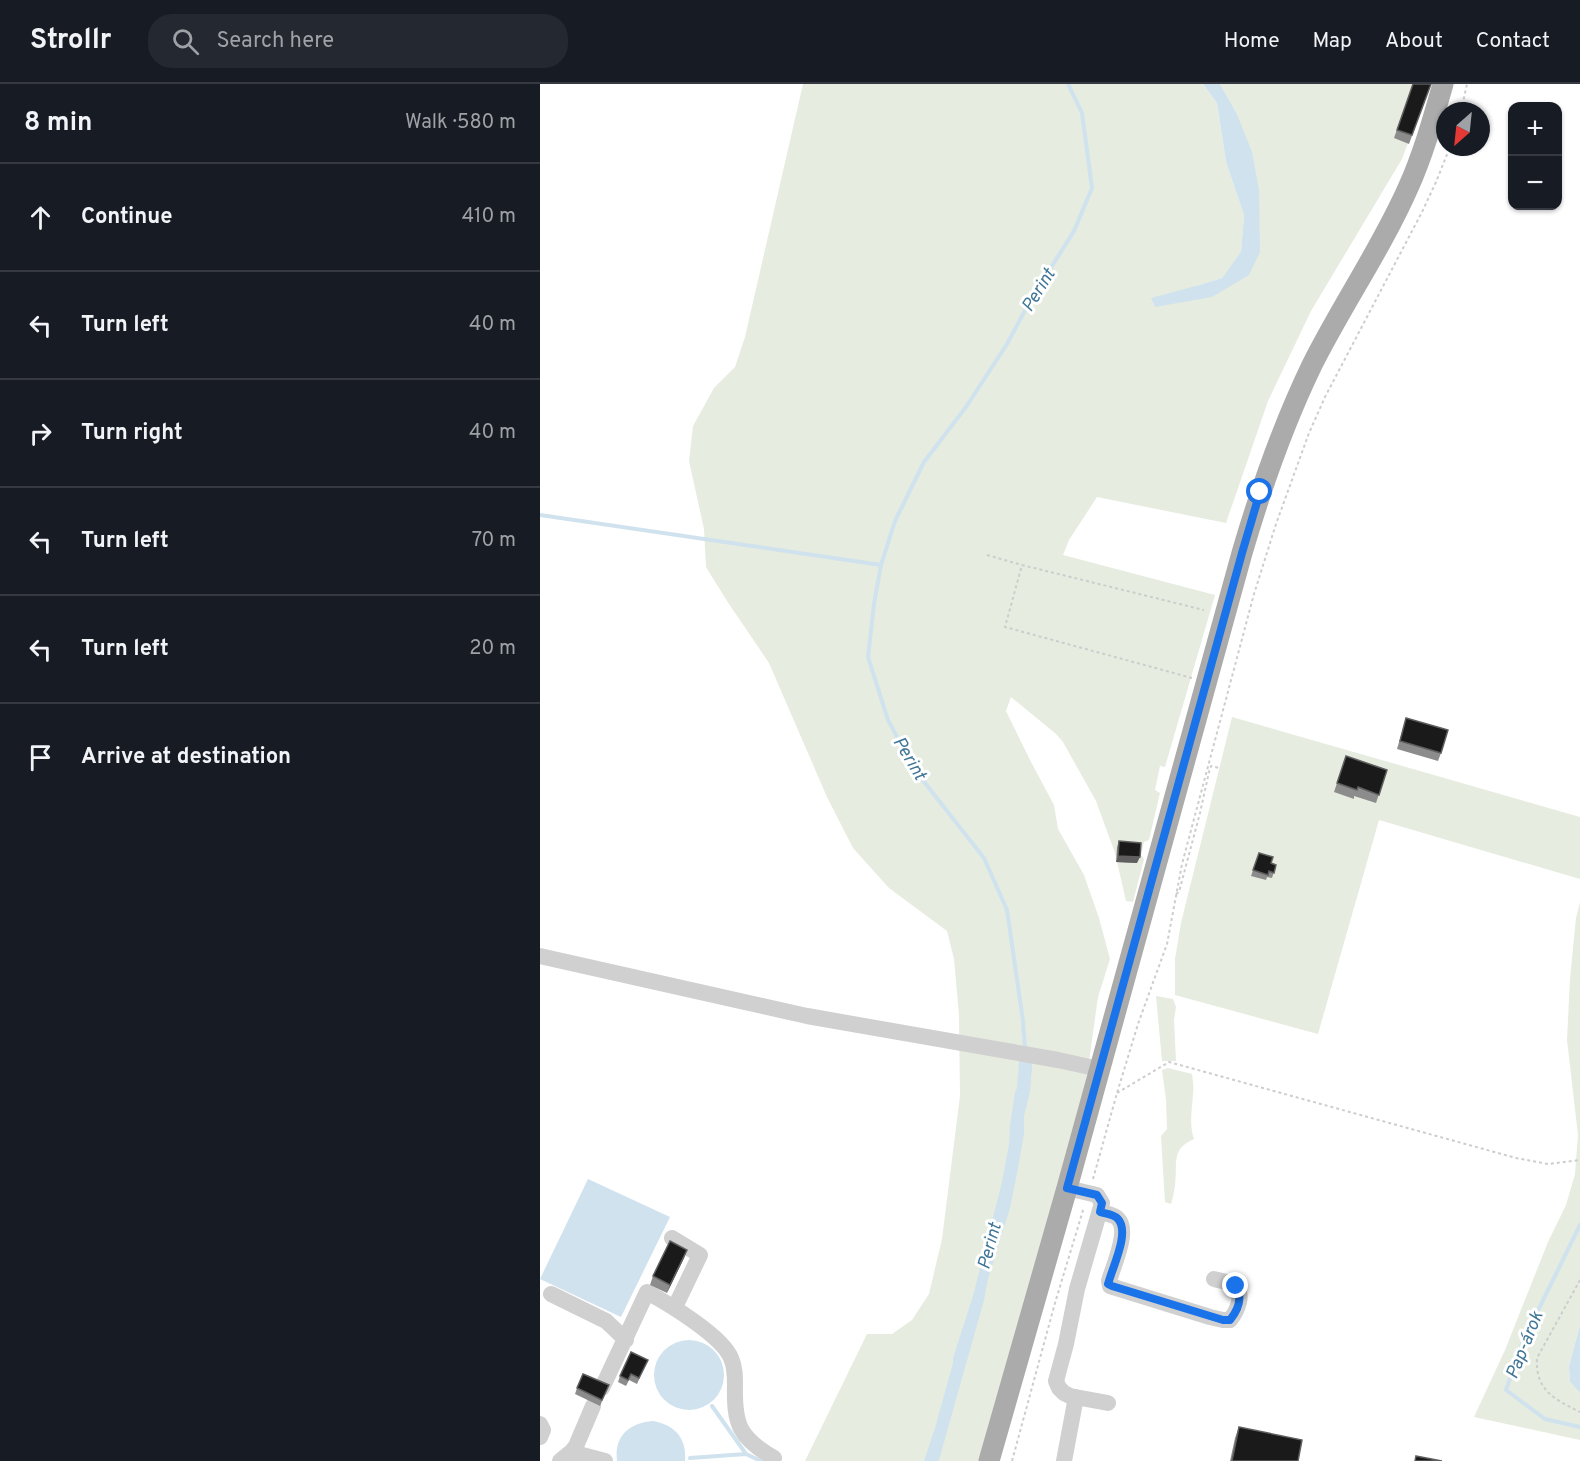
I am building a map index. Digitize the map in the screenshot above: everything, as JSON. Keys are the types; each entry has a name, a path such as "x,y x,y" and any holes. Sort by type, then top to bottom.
{"main road":[{"path":"989,1461 1260,492 1286,423 1312,365 1408,188 1443,84"}],"street":[{"path":"540,956 807,1016 1099,1069"},
{"path":"1067,1188 1097,1195 1102,1203 1077,1289 1056,1381 1064,1393 1108,1402"},
{"path":"1100,1212 1114,1216 1123,1227 1108,1284 1210,1317 1230,1320 1238,1307 1239,1291 1236,1286 1214,1279"},
{"path":"672,1238 700,1255 675,1307"},
{"path":"602,1388 647,1292 675,1307 726,1349 735,1368 735,1407 741,1429 747,1439 774,1458"},
{"path":"551,1294 606,1321 626,1340"},
{"path":"1064,1461 1076,1397"},
{"path":"566,1457 576,1446 593,1406"},
{"path":"540,1424 543,1430 540,1437"},
{"path":"566,1457 605,1461"}],"path":[{"path":"1463,102 1467,84"},
{"path":"1012,1461 1055,1303 1117,1093 1141,1016 1165,951 1182,864 1260,573 1309,433 1341,364 1422,212 1446,156"},
{"path":"987,555 1204,610"},
{"path":"1022,565 1005,627 1191,678"},
{"path":"1176,894 1179,892 1211,766 1219,768"},
{"path":"1117,1093 1169,1062 1516,1158 1548,1164 1580,1160"},
{"path":"1580,1280 1537,1358 1536,1370 1549,1395 1580,1412"}],"shaded area":[{"path":"803,84 1203,84 1217,103 1226,162 1244,215 1241,253 1222,278 1196,286 1212,296 1260,252 1236,112 1220,84 1430,84 1402,159 1311,311 1268,401 1226,523 1097,497 1069,540 1063,555 1215,595 1165,767 1160,766 1155,790 1160,793 1149,840 1144,842 1141,855 1144,859 1133,902 1126,901 1115,853 1096,801 1063,742 1011,697 1006,711 1054,805 1058,829 1084,875 1110,959 1098,997 1084,1097 981,1461 805,1461 867,1334 892,1334 912,1320 929,1294 942,1239 960,1096 959,1015 954,959 947,931 889,888 853,848 827,797 769,663 706,567 704,529 689,461 693,426 714,388 735,367 745,337"},
{"path":"1232,717 1580,817 1580,879 1379,820 1318,1034 1175,995 1175,959 1181,923"},
{"path":"1580,902 1580,1325 1569,1366 1570,1382 1580,1393 1580,1440 1474,1417 1566,1205 1575,1174 1578,1135 1567,1040 1570,979 1576,918"},
{"path":"1156,996 1173,999 1176,1007 1174,1020 1176,1061 1162,1061"},
{"path":"1168,1068 1192,1074 1193,1087 1191,1123 1194,1139 1181,1147 1178,1152 1171,1204 1165,1202 1161,1136 1167,1129 1162,1070"}],"water":[{"path":"1203,84 1220,84 1236,112 1252,152 1259,190 1260,252 1249,275 1212,297 1155,307 1151,298 1222,278 1241,252 1244,215 1226,162 1217,103"},
{"path":"1020,1049 1032,1052 1032,1067 1030,1092 1024,1116 1024,1134 1010,1208 988,1279 939,1460 924,1461 973,1296 1001,1186 1017,1088"},
{"path":"588,1179 670,1217 621,1317 540,1279"},
{"path":"1580,1325 1580,1393 1570,1382 1569,1366"},
{"path":"689,1340 702,1343 714,1350 721,1362 724,1375 721,1388 714,1400 702,1407 689,1410 676,1407 664,1400 657,1388 654,1375 657,1362 664,1350 676,1343"},
{"path":"653,1421 673,1429 682,1439 685,1461 617,1461 618,1444 625,1432 644,1422"}],"building":[{"path":"1413,84 1431,84 1412,135 1397,130"},
{"path":"1406,718 1448,730 1441,753 1400,741"},
{"path":"1346,756 1387,770 1379,795 1358,787 1357,790 1337,783"},
{"path":"1119,841 1141,843 1140,857 1118,856"},
{"path":"1259,853 1273,857 1271,863 1276,865 1274,873 1269,871 1268,875 1253,870"},
{"path":"670,1241 687,1250 670,1285 653,1276"},
{"path":"631,1352 648,1360 639,1378 631,1374 628,1380 620,1376"},
{"path":"583,1374 609,1385 602,1400 577,1388"},
{"path":"1239,1427 1302,1440 1298,1461 1232,1461"},
{"path":"1416,1456 1442,1461 1415,1461"}],"waterway":[{"name":"Perint","path":"1025,1049 1007,910 984,858 914,769 888,720 868,657 881,565 895,521 924,462 966,407 1007,344 1030,301 1074,231 1092,188 1082,113 1068,84"},
{"path":"540,515 881,565"},
{"name":"Pap-árok","path":"1580,1225 1523,1341 1506,1390 1545,1419 1580,1427"},
{"path":"712,1406 746,1454 761,1461"},
{"path":"690,1458 746,1454"}],"route":[{"path":"1236,1286 1239,1291 1238,1307 1230,1320 1223,1320 1108,1284 1123,1227 1114,1216 1100,1212 1102,1203 1097,1195 1067,1188 1260,492"}]}
